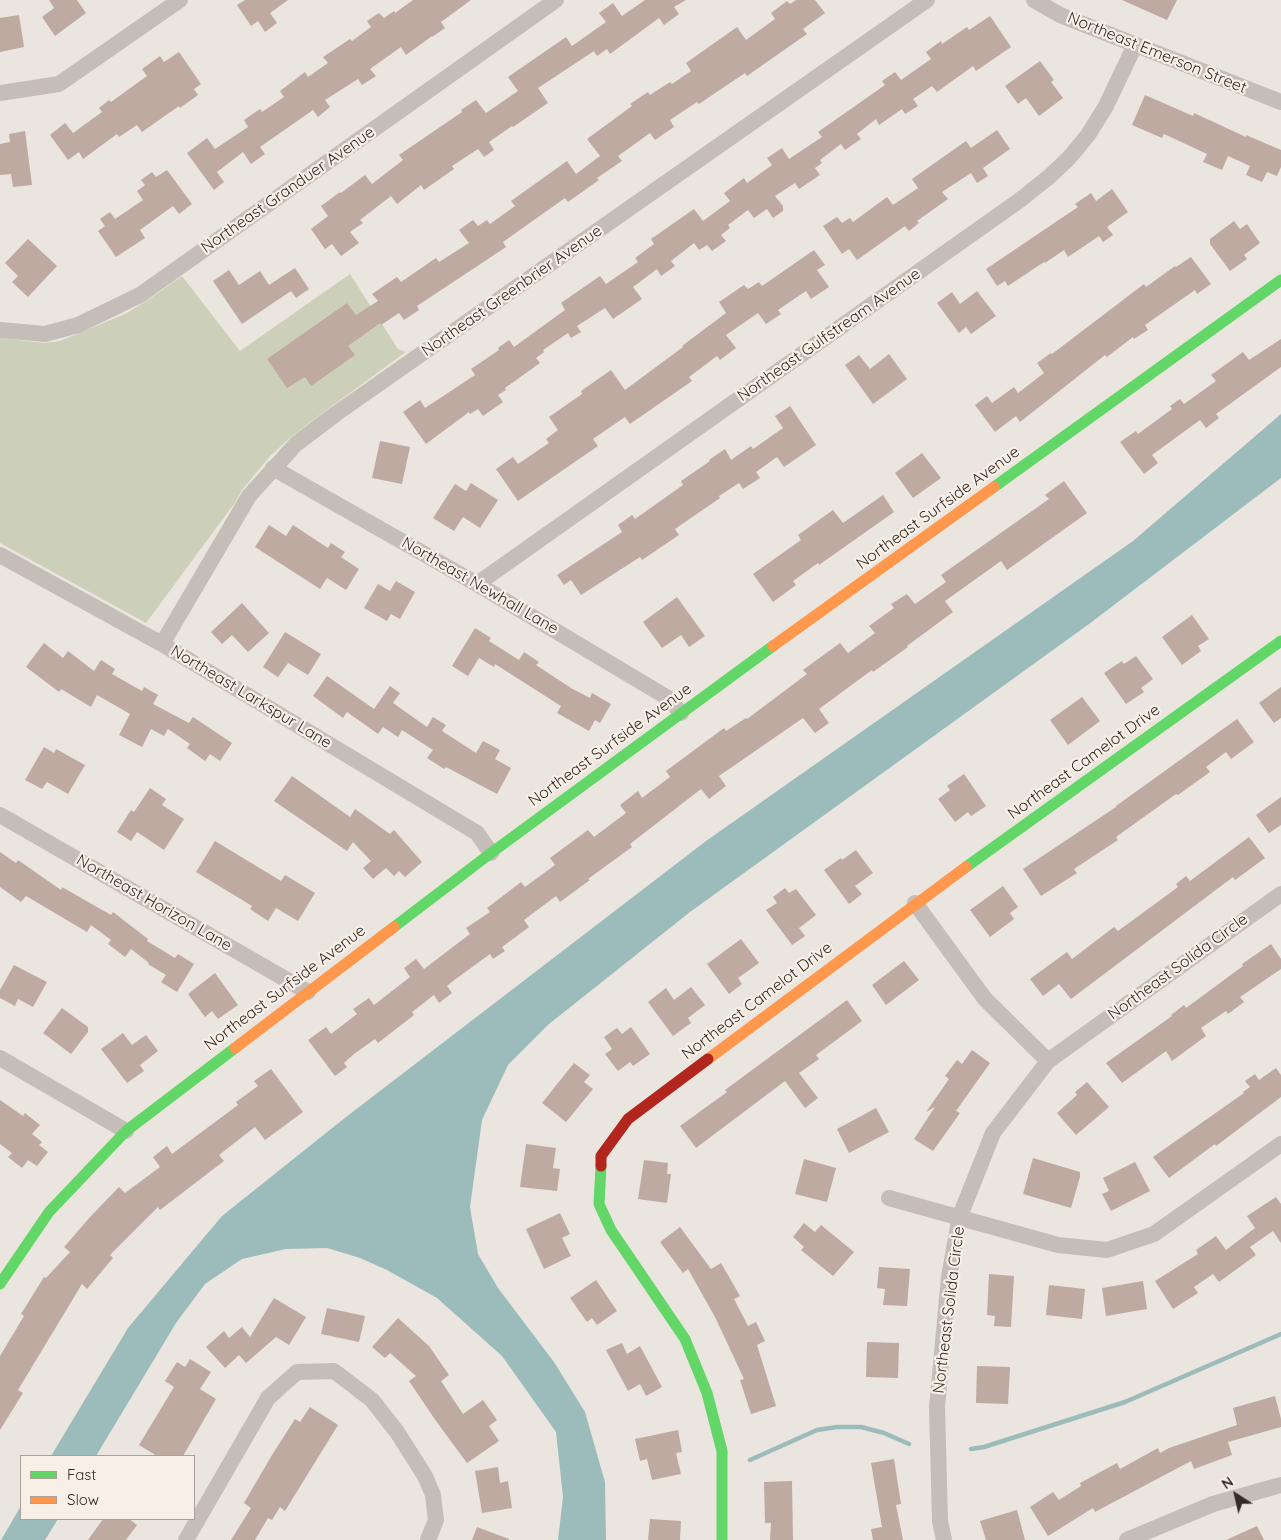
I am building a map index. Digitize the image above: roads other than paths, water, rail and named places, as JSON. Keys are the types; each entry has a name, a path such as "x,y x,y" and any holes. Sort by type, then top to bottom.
{"street":[{"path":"0,93 59,84 180,0"},
{"name":"Northeast Granduer Avenue","path":"0,330 44,334 78,325 140,295 556,0"},
{"name":"Northeast Greenbrier Avenue","path":"162,644 249,496 296,444 337,413 927,0"},
{"name":"Northeast Emerson Street","path":"1034,0 1060,15 1281,102"},
{"name":"Northeast Gulfstream Avenue","path":"477,584 1020,200 1050,176 1069,158 1088,135 1106,106 1135,45"},
{"name":"Northeast Surfside Avenue","path":"0,1284 50,1212 126,1131 491,853 680,713 1281,280"},
{"name":"Northeast Newhall Lane","path":"273,468 477,584 668,698 680,713"},
{"name":"Northeast Larkspur Lane","path":"0,555 162,644 477,833 491,853"},
{"name":"Northeast Camelot Drive","path":"722,1540 722,1451 707,1394 684,1339 611,1230 603,1213 599,1204 601,1156 628,1119 915,903 1281,641"},
{"name":"Northeast Horizon Lane","path":"0,815 308,992"},
{"name":"Northeast Solida Circle","path":"944,1540 940,1521 937,1407 949,1277 960,1216 994,1133 1048,1061 1281,894"},
{"path":"915,903 985,999 1048,1061"},
{"path":"0,1058 126,1131"},
{"path":"889,1198 960,1216 1058,1245 1107,1250 1154,1234 1281,1144"},
{"path":"186,1540 268,1398 297,1372 334,1371 372,1400 397,1432 425,1476 433,1495 436,1520 428,1540"},
{"path":"1127,1540 1213,1504 1281,1485"}],"water":[{"path":"1281,414 1281,478 1089,624 690,912 549,1024 508,1065 482,1120 470,1207 478,1254 498,1288 554,1362 585,1412 605,1482 606,1540 558,1540 563,1497 556,1432 502,1356 437,1298 387,1270 360,1258 327,1248 286,1249 242,1259 205,1284 176,1323 97,1455 52,1455 128,1328 222,1216 346,1117 706,841 1133,541"},
{"path":"20,1508 20,1520 57,1520 45,1540 1,1540"}],"waterway":[{"path":"971,1449 984,1447 1125,1402 1281,1334"},
{"path":"750,1460 817,1430 837,1427 861,1427 884,1433 909,1444"}]}
